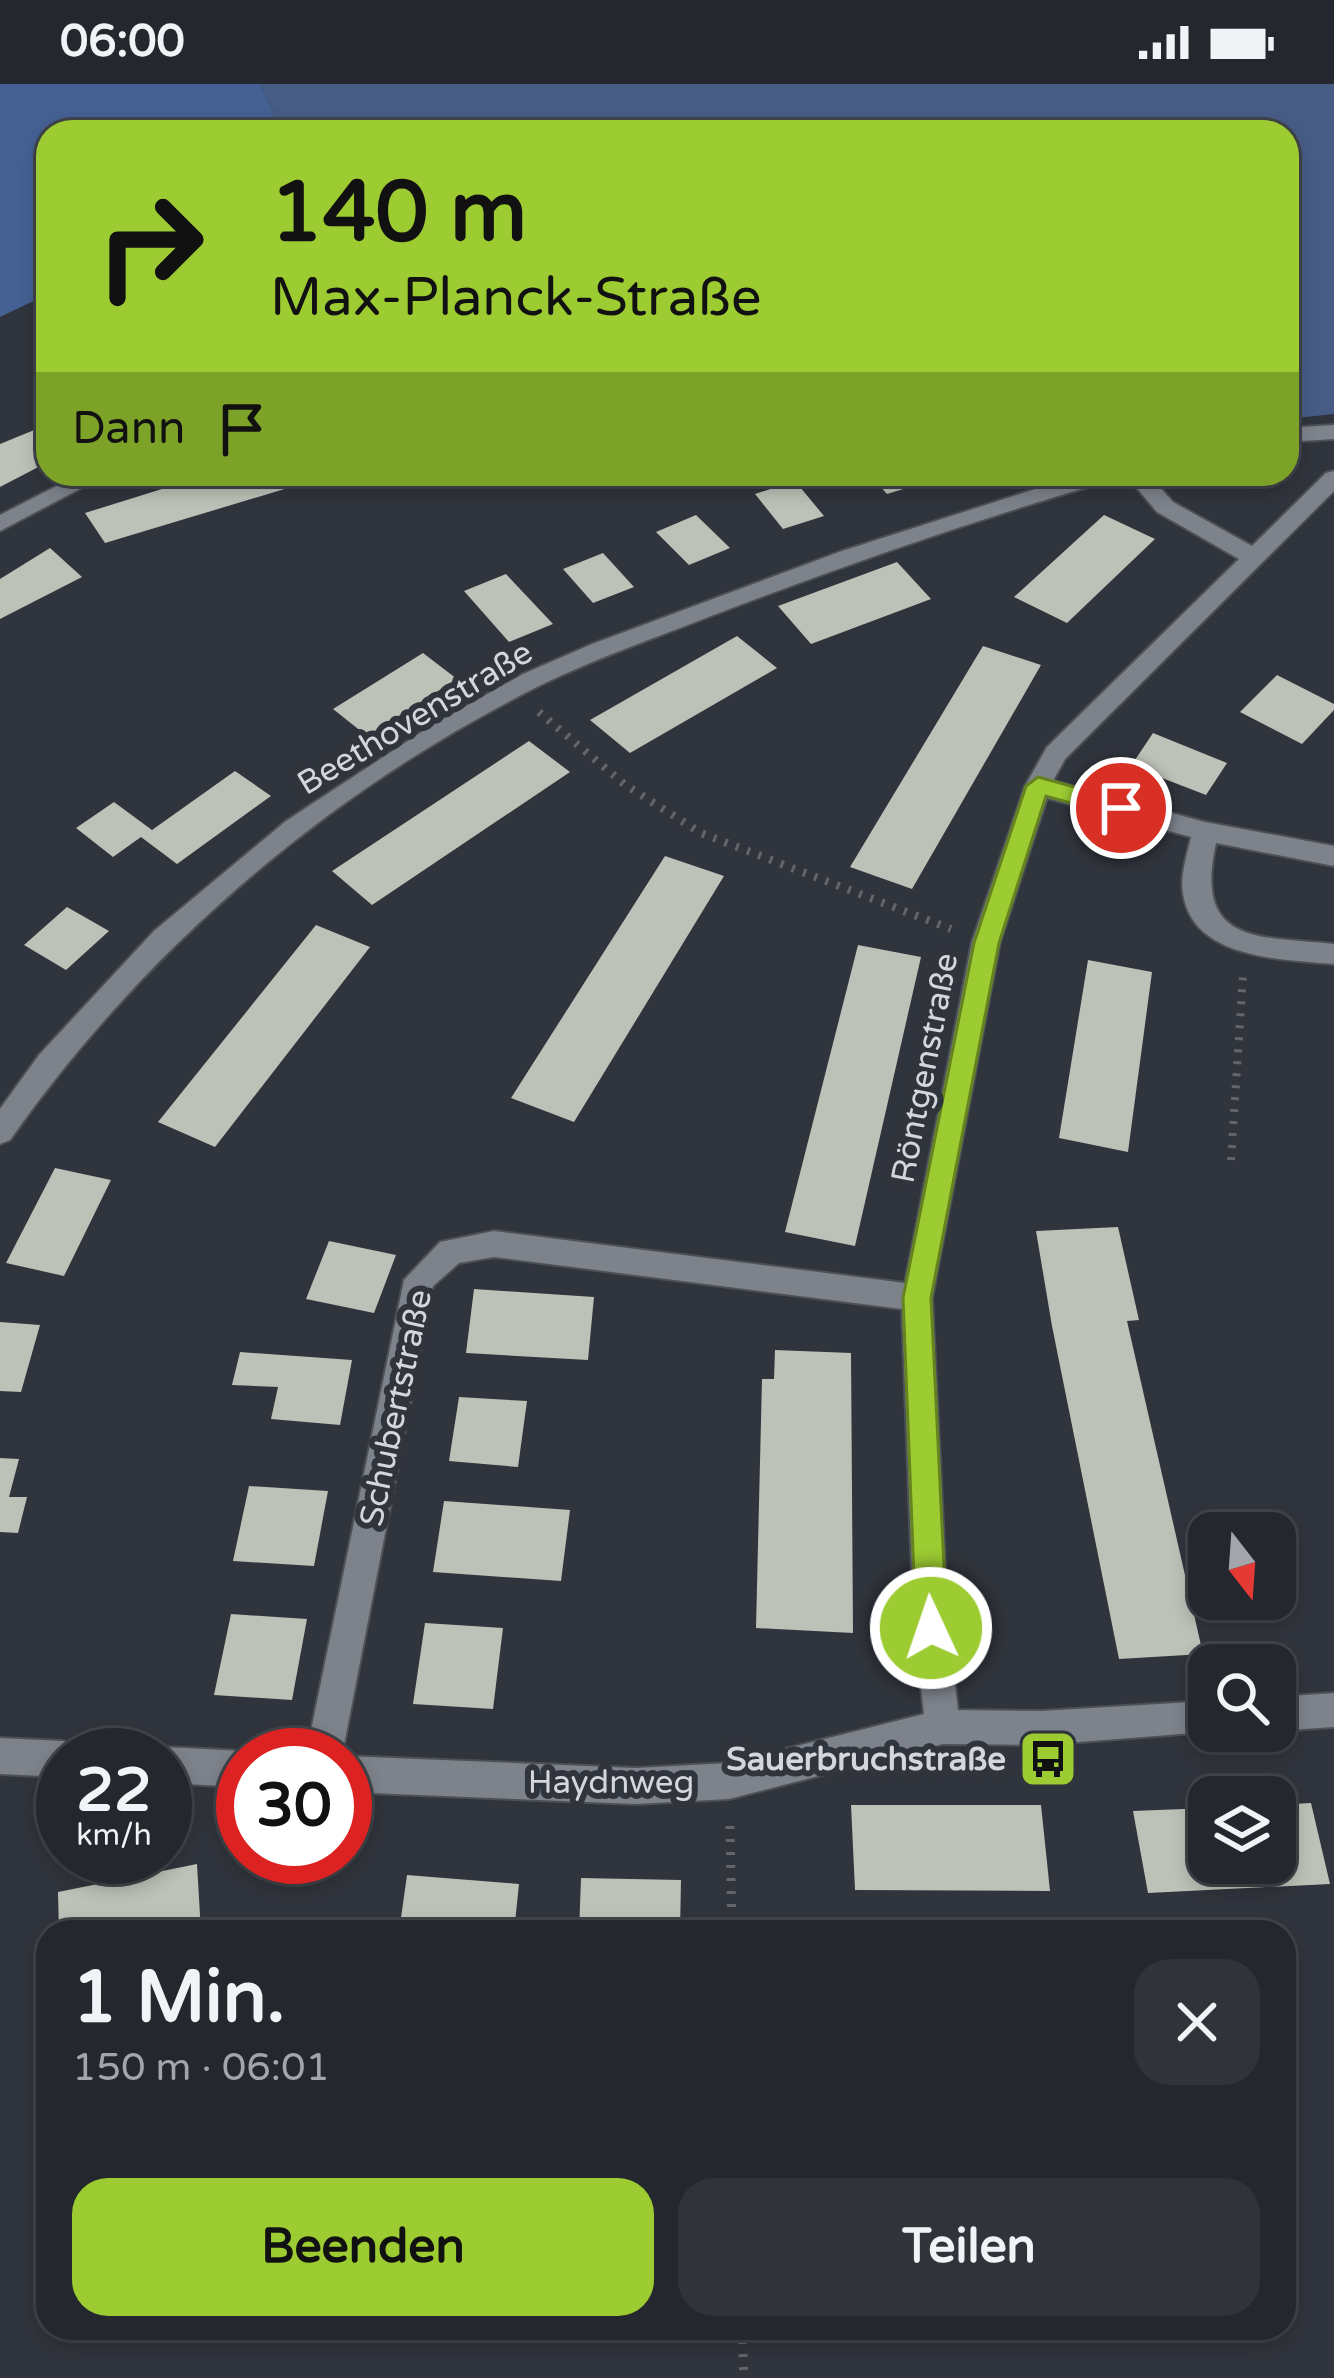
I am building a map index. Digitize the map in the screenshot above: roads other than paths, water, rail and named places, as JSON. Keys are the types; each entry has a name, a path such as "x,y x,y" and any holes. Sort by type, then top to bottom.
{"street":[{"path":"1299,434 1334,432"},
{"name":"Röntgenstraße","path":"943,1727 931,1628 917,1298 986,943 1038,786 1056,753 1334,478"},
{"path":"0,524 74,486"},
{"name":"Beethovenstraße","path":"0,1132 34,1080 143,961 248,865 343,796 512,690 809,569 1069,486"},
{"path":"1147,486 1165,507 1252,556"},
{"path":"1038,786 1205,831 1334,856"},
{"path":"1205,831 1196,897 1207,921 1245,940 1334,954"},
{"name":"Schubertstraße","path":"329,1728 419,1280 451,1251 494,1244 917,1298"},
{"path":"1296,1713 1334,1710"},
{"path":"943,1727 1041,1728 1188,1719"},
{"name":"Haydnweg","path":"372,1775 636,1786 728,1781 943,1727"},
{"path":"0,1756 36,1758"}],"place":[{"name":"Sauerbruchstraße","path":"1048,1759"}]}
